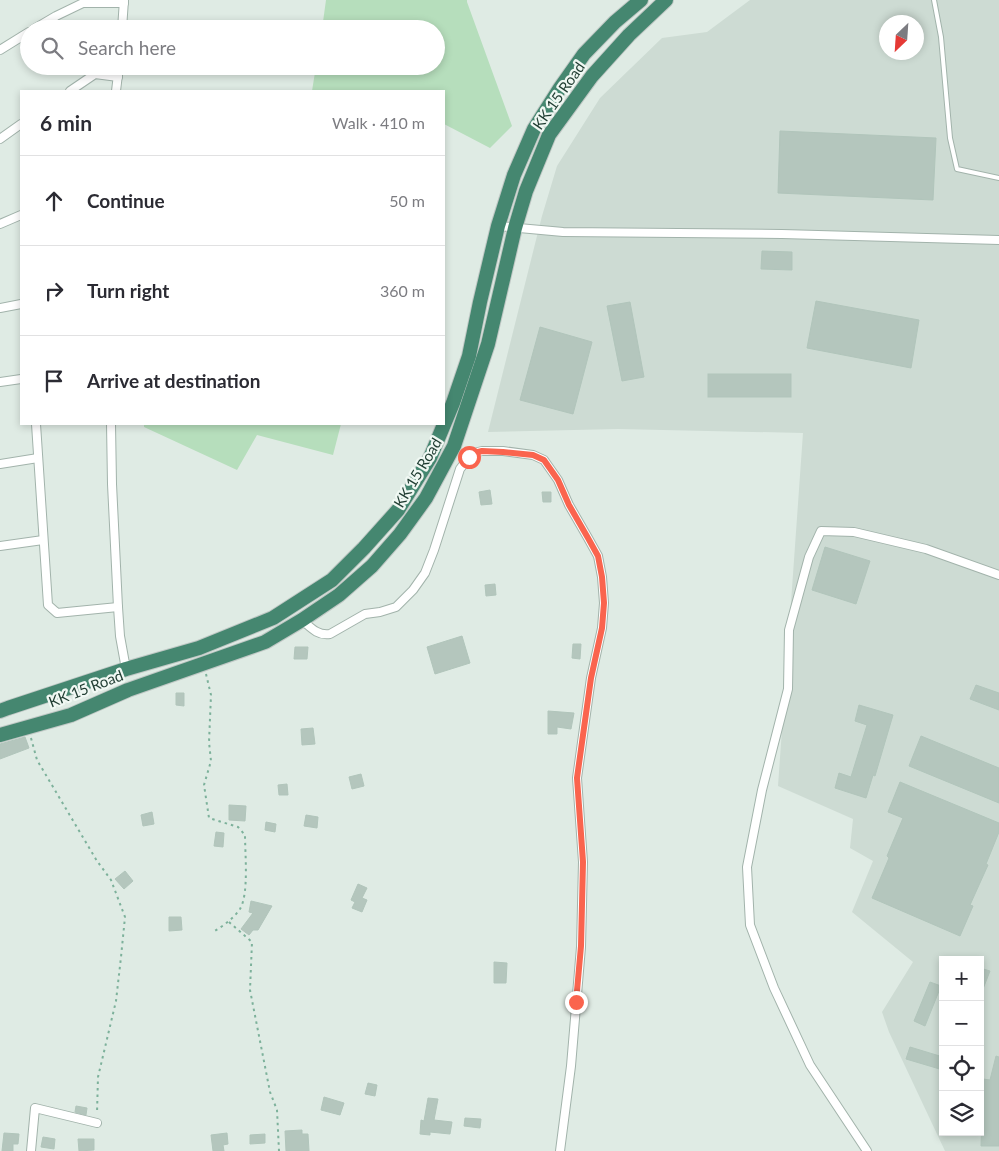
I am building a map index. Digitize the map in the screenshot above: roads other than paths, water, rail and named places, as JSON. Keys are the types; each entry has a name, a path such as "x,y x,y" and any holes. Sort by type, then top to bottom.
{"highway":[{"name":"KK 15 Road","path":"445,422 469,356 498,226 514,175 534,128 584,54 615,22 641,0"},
{"name":"KK 15 Road","path":"0,735 71,715 128,690 265,642 339,595 372,566 400,534 426,498 454,446 488,344 526,191 549,135 592,76 666,0"},
{"name":"KK 15 Road","path":"0,711 126,669 199,648 273,618 332,580 398,510 430,458 444,425"}],"street":[{"path":"49,20 83,2 124,2 123,20"},
{"path":"0,50 20,38"},
{"path":"71,90 94,75"},
{"path":"103,75 118,77 116,90"},
{"path":"0,139 20,125"},
{"path":"0,224 20,215"},
{"path":"498,226 563,232 782,234 999,240"},
{"path":"0,308 20,304"},
{"path":"0,382 20,379"},
{"path":"36,425 48,606 57,613 118,607"},
{"path":"111,425 118,607 120,636 126,669"},
{"path":"302,620 318,634 324,635 330,634 365,614 396,607 413,590 425,574 460,469 469,457 474,453 482,451 533,455 544,460 558,480 569,505 598,556 604,603 602,628 591,678 577,778 583,862 581,946 572,1066 560,1151"},
{"path":"0,464 38,458"},
{"path":"868,1151 810,1065 774,988 750,925 747,867 762,790 788,689 789,630 809,557 821,531 854,532 926,549 999,575"},
{"path":"0,546 43,540"},
{"path":"31,1151 35,1108 97,1123"}],"lane":[{"path":"934,0 941,37 950,138 957,169 999,178"}]}
